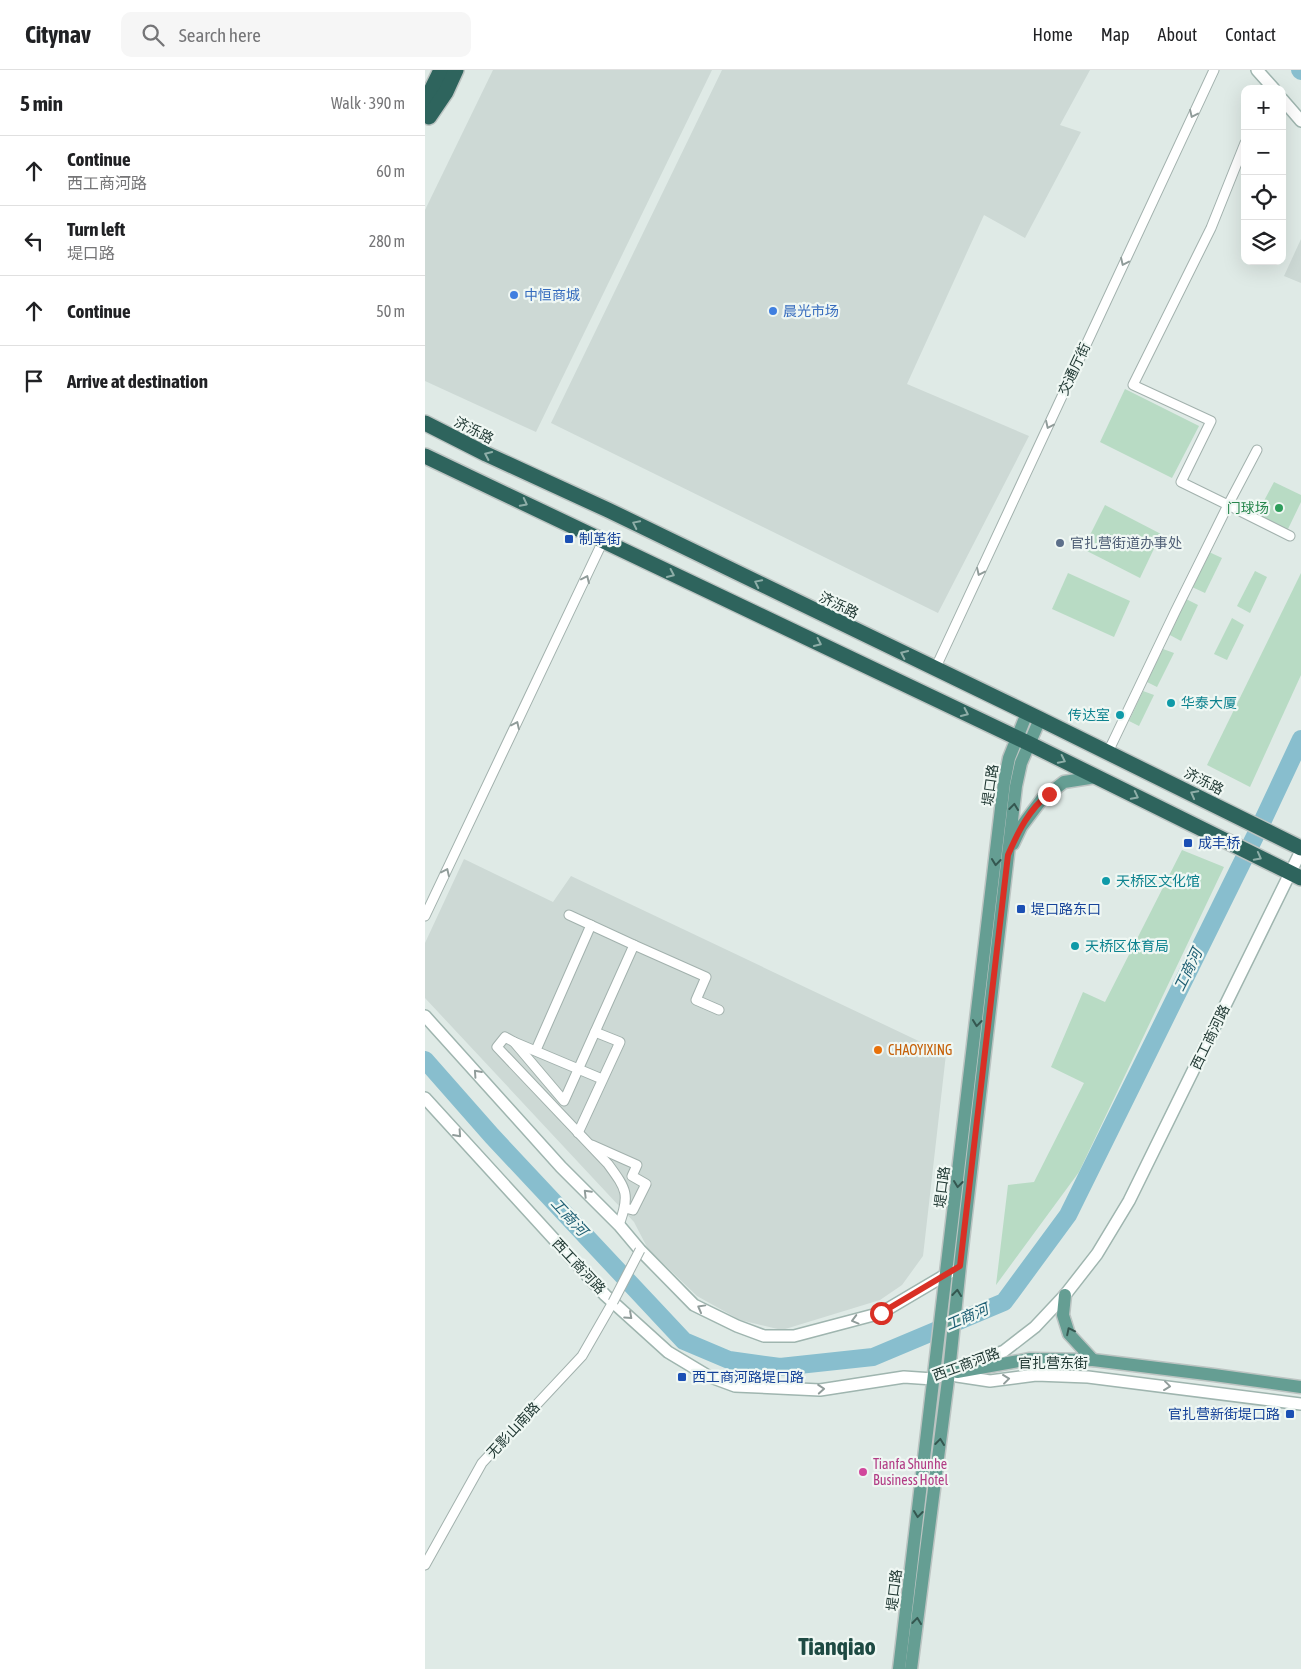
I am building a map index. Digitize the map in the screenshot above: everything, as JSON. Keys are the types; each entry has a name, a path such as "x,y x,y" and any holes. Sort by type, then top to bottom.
{"highway":[{"path":"426,115 441,70"},
{"path":"426,115 446,92 456,70"},
{"name":"济泺路","path":"425,423 1108,752 1301,850"},
{"path":"425,456 1022,740 1295,876"}],"main road":[{"path":"426,115 445,70"},
{"path":"1257,70 1268,85"},
{"path":"1286,104 1301,121"},
{"name":"堤口路","path":"899,1669 928,1379 936,1358 947,1274 975,1050 1004,783 1009,758 1022,740 1033,716"},
{"name":"堤口路","path":"911,1669 955,1373 951,1354 960,1266 1016,786 1021,763 1022,740"},
{"path":"1008,855 1021,826 1042,799 1064,782 1096,777"},
{"name":"西工商河路","path":"425,1098 613,1302 668,1352 708,1376 735,1386 820,1390 904,1378 928,1379 955,1373 1004,1351 1035,1327 1065,1295 1097,1254 1129,1201 1295,876 1301,850"},
{"path":"425,1016 561,1167 694,1304 737,1326 764,1336 794,1336 881,1313 960,1266"},
{"name":"官扎营东街","path":"1065,1295 1063,1315 1069,1334 1093,1360"},
{"name":"官扎营东街","path":"955,1373 1030,1359 1093,1360 1301,1387"},
{"name":"官扎营东街","path":"955,1373 990,1381 1036,1375 1088,1377 1301,1404"}],"street":[{"name":"交通厅街","path":"935,669 1213,70"},
{"path":"1241,153 1211,228 1133,385 1211,421 1181,482 1290,536"},
{"path":"1108,752 1228,505 1257,450"},
{"path":"425,916 603,541"},
{"path":"569,915 706,977 696,1000 719,1010"},
{"path":"536,1050 591,925"},
{"path":"559,1113 634,945"},
{"path":"578,1133 619,1042 595,1032"},
{"path":"602,1079 505,1037 497,1047 623,1184 626,1204 619,1225"},
{"path":"514,1042 564,1101"},
{"path":"587,1143 637,1165 632,1176 646,1184 633,1210 625,1208"},
{"name":"无影山南路","path":"425,1565 482,1463 582,1356 640,1250"}],"shaded area":[{"name":"中恒商城","path":"493,70 712,70 536,432 425,381 425,210"},
{"name":"晨光市场","path":"722,70 1090,70 1060,125 1081,132 1025,238 984,215 907,384 1029,436 938,613 551,423"},
{"path":"1301,239 1301,283 1284,276"},
{"path":"464,859 553,902 571,876 946,1054 923,1256 902,1285 880,1300 782,1330 740,1320 697,1296 648,1249 634,1222 425,998 425,943"}],"green space":[{"path":"1125,389 1199,426 1172,478 1100,442"},
{"name":"门球场","path":"1274,482 1301,495 1301,502 1288,529 1257,514"},
{"path":"1105,505 1161,534 1140,578 1083,549"},
{"path":"1209,552 1222,558 1205,593 1192,587"},
{"path":"1255,571 1267,577 1250,613 1237,606"},
{"path":"1068,573 1130,601 1114,637 1052,609"},
{"path":"1301,573 1301,675 1250,787 1207,765"},
{"path":"1186,599 1198,605 1181,641 1168,634"},
{"path":"1232,618 1244,625 1227,660 1214,654"},
{"path":"1163,649 1174,653 1157,687 1147,682"},
{"path":"1143,691 1154,695 1139,726 1129,721"},
{"path":"1182,850 1224,867 1079,1172 996,1285 1008,1185 1034,1182 1084,1083 1051,1067 1083,992 1105,1002"}],"waterway":[{"name":"工商河","path":"425,1060 492,1136 684,1341 729,1360 780,1367 873,1357 1004,1302 1068,1215 1264,818 1301,739"}],"place":[{"name":"中恒商城","path":"514,295"},
{"name":"晨光市场","path":"773,311"},
{"name":"门球场","path":"1279,508"},
{"name":"制革街","path":"569,539"},
{"name":"官扎营街道办事处","path":"1060,543"},
{"name":"华泰大厦","path":"1171,703"},
{"name":"传达室","path":"1120,715"},
{"name":"成丰桥","path":"1188,843"},
{"name":"天桥区文化馆","path":"1106,881"},
{"name":"堤口路东口","path":"1021,909"},
{"name":"天桥区体育局","path":"1075,946"},
{"name":"CHAOYIXING","path":"878,1050"},
{"name":"西工商河路堤口路","path":"682,1377"},
{"name":"官扎营新街堤口路","path":"1290,1414"},
{"name":"Tianfa Shunhe Business Hotel","path":"863,1472"}],"district":[{"name":"Tianqiao","path":"837,1647"}],"route":[{"path":"881,1313 960,1266 1008,855 1021,826 1042,799 1049,794"}]}
